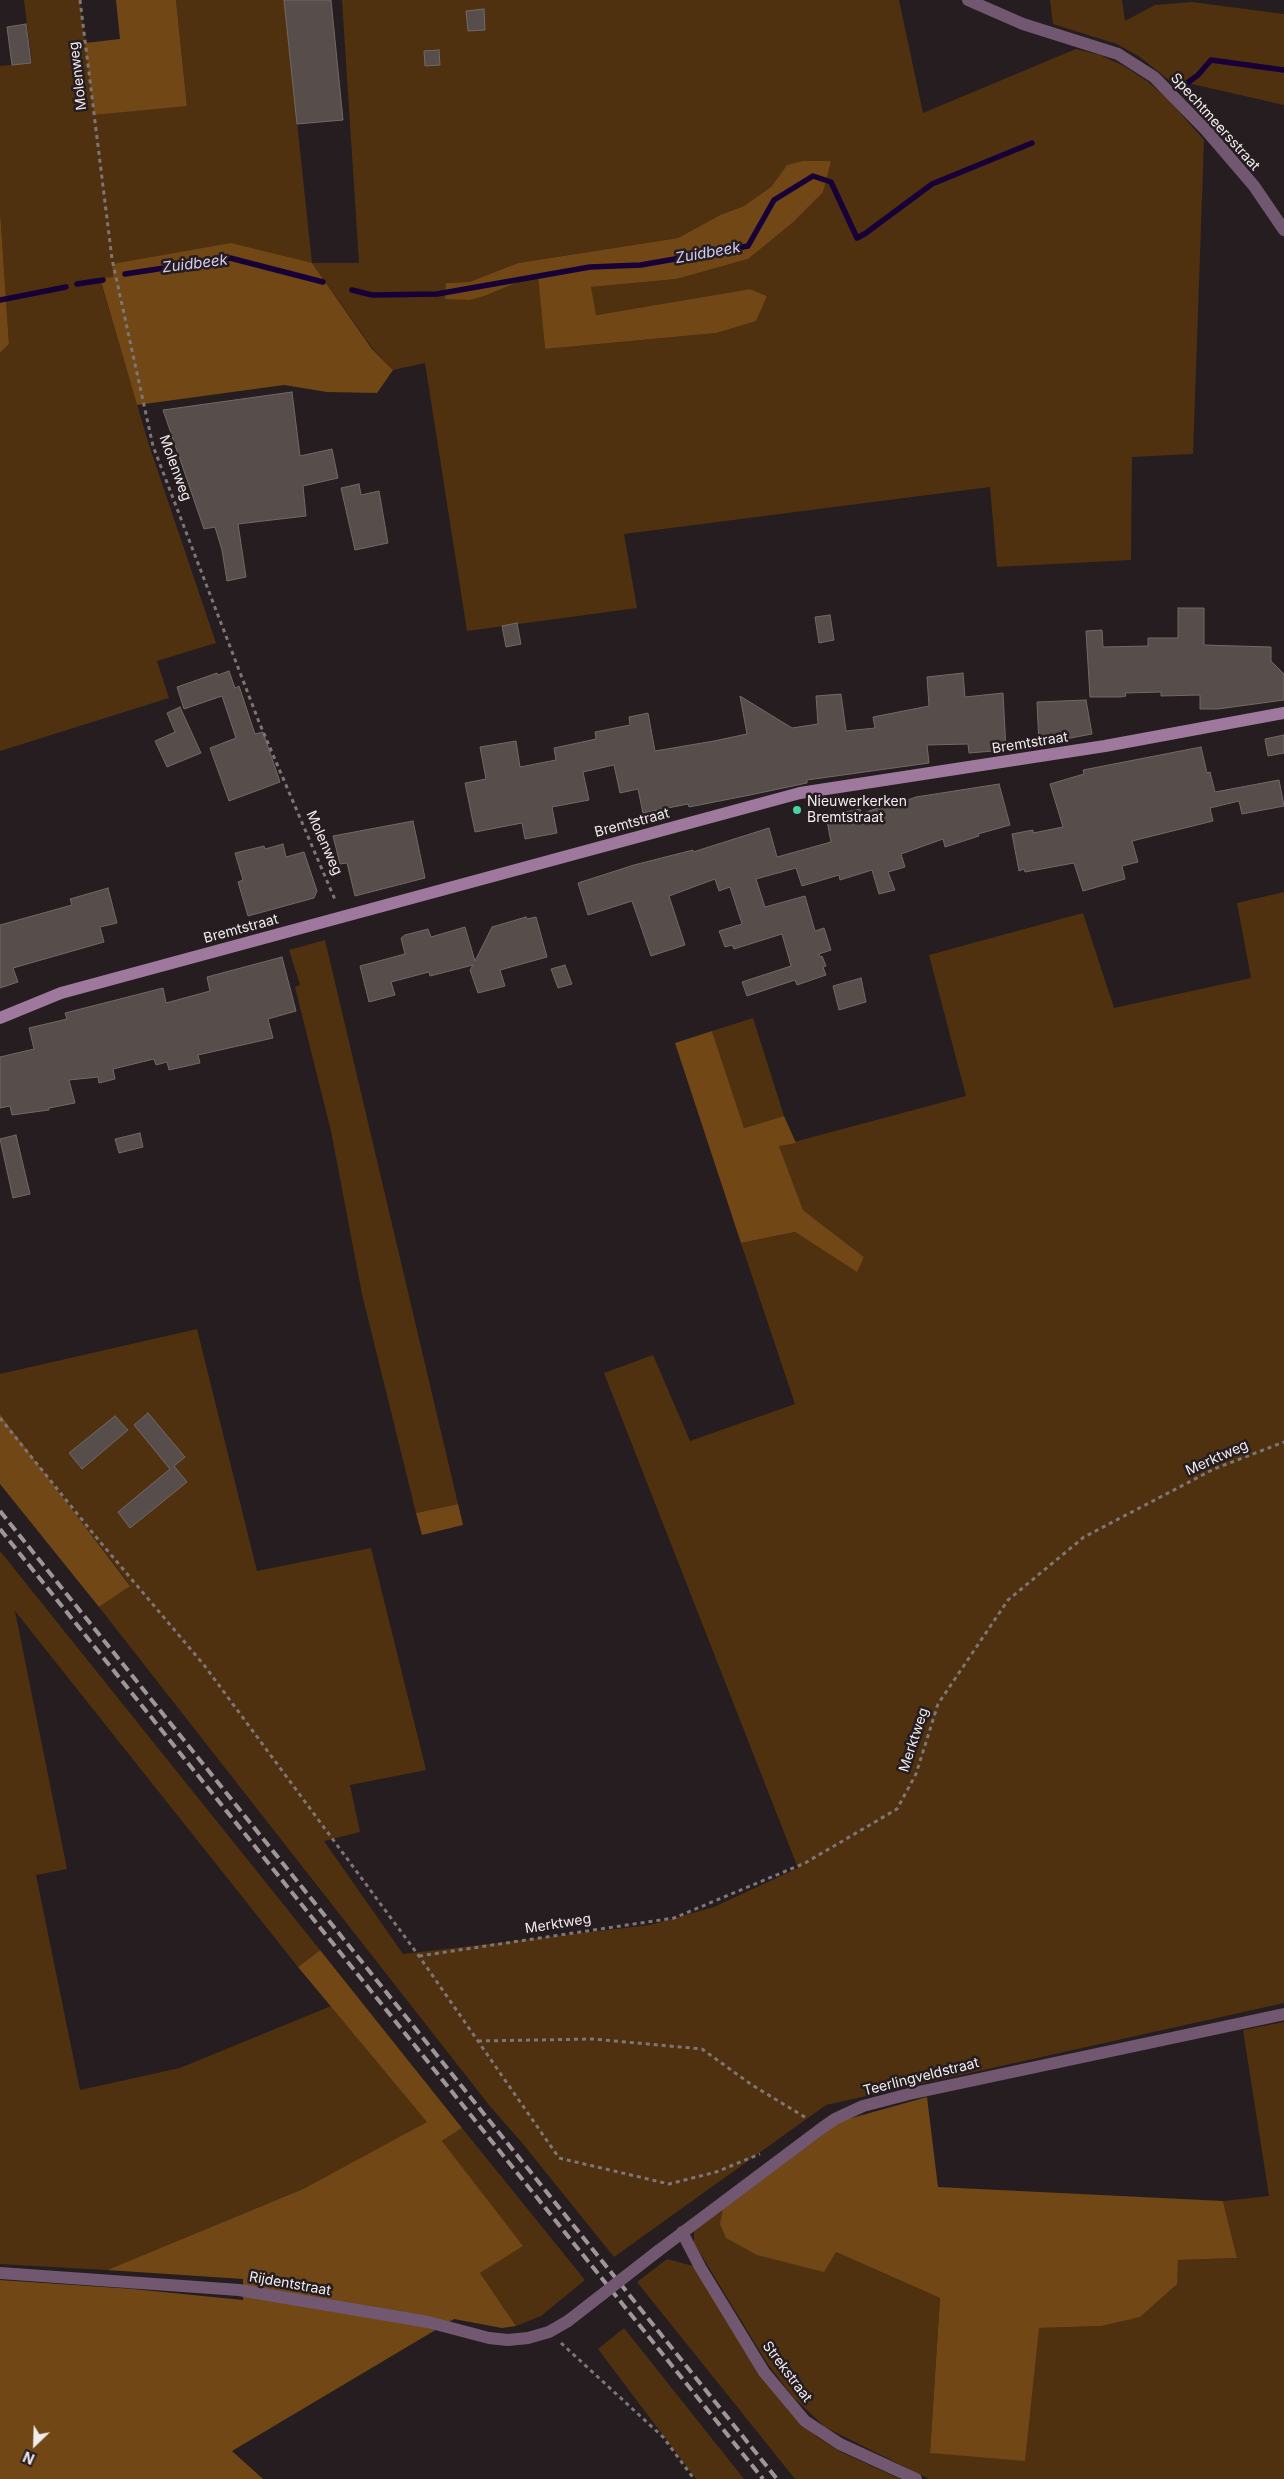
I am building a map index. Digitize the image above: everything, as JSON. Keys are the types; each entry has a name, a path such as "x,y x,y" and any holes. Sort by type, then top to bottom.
{"street":[{"name":"Spechtmeersstraat","path":"968,0 1023,24 1118,54 1154,77 1206,130 1248,179 1284,230"},
{"name":"Bremtstraat","path":"0,1018 61,993 800,793 1105,746 1284,713"},
{"name":"Teerlingveldstraat","path":"568,2321 682,2232 822,2128 835,2119 863,2106 909,2094 1284,2014"},
{"name":"Strekstraat","path":"682,2232 700,2267 764,2372 805,2421 840,2444 916,2479"},
{"name":"Rijdentstraat","path":"0,2273 239,2290 428,2322 498,2339 528,2338 549,2332 568,2321"}],"path":[{"name":"Molenweg","path":"80,0 112,259 153,446 259,722 335,896 338,918"},
{"path":"0,1418 96,1537 204,1664 419,1956 559,2158 669,2184 716,2172 768,2151"},
{"name":"Merktweg","path":"419,1956 674,1918 805,1863 897,1809 916,1774 938,1704 1008,1600 1084,1537 1214,1469 1284,1442"},
{"path":"477,2041 593,2039 702,2049 752,2085 822,2128"},
{"path":"549,2332 663,2437 694,2479"}],"shaded area":[{"path":"24,0 80,0 94,115 187,105 176,0 284,0 312,263 112,265 113,277 100,279 149,445 216,643 157,661 169,698 0,751 0,353 9,344 0,210 0,66 32,63"},
{"path":"116,0 176,0 187,106 94,115 85,43 120,39"},
{"path":"342,0 899,0 923,113 1076,49 1100,55 1124,66 1147,81 1167,98 1204,140 1193,454 1132,457 1131,560 997,567 990,487 624,534 637,608 467,631 425,363 393,370 373,349 312,263 359,263","holes":["787,165 748,259 677,279 591,287 595,315 750,289 767,296 755,321 717,333 545,349 539,274 470,300 446,283 469,282 518,263 678,238 720,215 744,206 771,187"]},
{"path":"1050,0 1122,0 1125,21 1155,5 1192,2 1284,14 1284,105 1192,84 1170,81 1140,57 1117,44 1053,24"},
{"path":"803,161 831,161 823,192 792,223 748,259 677,279 591,287 596,315 750,289 767,296 756,321 717,333 545,349 538,274 470,300 445,299 446,283 469,282 518,263 678,238 720,215 744,206 771,187 787,165"},
{"path":"0,210 9,344 0,353"},
{"path":"231,243 312,263 372,349 393,370 377,393 327,392 284,385 137,405 100,278 113,277 112,264"},
{"path":"1284,892 1284,2003 826,2105 614,2257 489,2105 99,1607 130,1585 0,1414 0,1374 197,1329 257,1571 371,1548 426,1770 350,1785 360,1832 324,1841 403,1954 650,1925 714,1907 798,1868 604,1373 653,1355 690,1441 795,1404 741,1243 795,1232 856,1271 864,1257 803,1210 779,1146 966,1096 929,955 1083,913 1114,1008 1251,978 1237,903"},
{"path":"325,940 458,1504 416,1513 362,1294 331,1131 295,987 300,985 289,950"},
{"path":"753,1018 784,1116 744,1128 712,1031"},
{"path":"712,1031 744,1128 784,1116 796,1143 779,1146 803,1210 864,1257 857,1272 795,1232 741,1243 675,1043"},
{"path":"0,1414 130,1586 99,1607 0,1484"},
{"path":"458,1504 463,1525 422,1535 416,1513"},
{"path":"0,1551 320,1950 298,1967 15,1611 67,1869 36,1875 80,2090 180,2068 331,2006 428,2122 303,2189 107,2270 0,2264"},
{"path":"320,1950 462,2128 442,2141 523,2246 480,2273 516,2326 502,2328 454,2319 232,2451 263,2479 0,2479 0,2280 133,2289 243,2300 243,2279 107,2270 303,2189 427,2122 298,1967"},
{"path":"1284,2022 1284,2479 929,2479 825,2427 793,2397 767,2363 694,2243 694,2231 723,2209 836,2252 940,2298 930,2453 1039,2328 1101,2326 1178,2260 1237,2258 1223,2201 1269,2196 1243,2030"},
{"path":"927,2097 938,2187 1223,2201 1237,2258 1178,2260 1177,2284 1140,2317 1101,2326 1039,2328 1025,2461 930,2453 940,2298 836,2252 824,2272 757,2255 726,2238 720,2224 723,2209 841,2121"},
{"path":"462,2128 585,2280 541,2316 516,2326 480,2273 522,2246 442,2141"},
{"path":"667,2259 693,2266 789,2411 817,2437 841,2452 900,2479 795,2479 637,2282"},
{"path":"624,2328 744,2479 696,2479 598,2349"}],"building":[{"path":"284,0 331,0 343,120 297,124"},
{"path":"484,9 485,30 468,31 466,11"},
{"path":"26,24 31,63 12,65 7,27"},
{"path":"439,50 440,65 425,66 424,51"},
{"path":"292,392 300,456 332,449 338,478 303,486 306,516 238,524 246,577 227,581 222,550 215,527 204,529 163,410"},
{"path":"359,484 361,495 379,491 388,543 355,550 341,488"},
{"path":"1178,608 1204,608 1204,645 1271,647 1271,661 1284,674 1284,700 1218,709 1200,709 1200,695 1161,696 1161,692 1125,693 1126,696 1121,697 1090,697 1086,631 1102,630 1103,647 1148,646 1148,638 1178,638"},
{"path":"830,615 834,640 819,643 815,617"},
{"path":"517,623 521,644 506,647 502,626"},
{"path":"229,671 235,688 239,686 255,734 263,732 280,782 229,801 210,748 236,738 222,696 184,709 177,687 217,673 218,675"},
{"path":"963,673 965,697 1003,693 1006,750 969,753 968,744 927,745 929,763 807,780 807,783 750,795 689,807 688,804 643,813 638,789 620,793 614,765 583,772 589,800 552,807 557,833 525,839 522,823 475,832 465,783 486,779 480,747 516,741 520,767 556,760 554,748 596,739 595,732 630,725 629,717 648,713 655,751 714,741 747,734 740,696 792,728 818,724 816,696 841,694 846,731 875,728 873,717 929,706 927,677"},
{"path":"1086,700 1092,734 1039,744 1037,702"},
{"path":"180,707 201,753 167,767 155,741 175,732 167,713"},
{"path":"1284,735 1284,753 1268,756 1265,739"},
{"path":"1201,747 1207,773 1210,772 1215,792 1279,780 1284,806 1242,814 1239,801 1210,808 1213,821 1132,841 1138,862 1122,866 1125,879 1083,891 1074,863 1025,872 1024,869 1019,871 1012,834 1033,830 1033,833 1063,827 1050,784 1084,774 1083,770"},
{"path":"999,784 1010,825 978,834 979,836 945,847 943,839 901,854 905,867 888,872 895,890 879,894 872,870 840,880 839,875 802,886 796,868 756,879 765,907 805,896 815,931 824,928 831,950 819,954 820,957 822,956 826,966 823,967 826,975 797,985 795,980 747,996 742,982 791,966 782,934 734,949 732,945 725,947 719,931 742,924 730,887 719,891 715,879 669,896 685,945 651,956 632,901 588,915 578,883 634,865 693,850 693,852 769,828 777,857 831,842 826,816 860,809 861,814 900,800 902,802 916,797"},
{"path":"413,821 425,878 355,896 347,863 340,864 333,836"},
{"path":"283,844 286,857 304,852 317,891 314,898 248,916 238,882 243,880 235,853 264,846 265,849"},
{"path":"108,888 117,923 100,927 104,942 13,968 18,982 0,988 0,925 72,905 70,899"},
{"path":"526,917 527,919 536,917 547,957 500,970 505,986 478,993 470,970 473,965 430,976 429,972 391,982 395,995 369,1002 360,966 405,954 401,938 405,935 428,929 431,937 465,927 475,961 492,927"},
{"path":"282,957 296,1011 268,1019 273,1038 198,1055 200,1063 169,1070 167,1062 156,1065 154,1059 113,1069 115,1079 99,1083 98,1077 69,1080 75,1103 49,1108 49,1110 12,1115 10,1106 0,1108 0,1057 34,1049 29,1028 67,1019 65,1013 163,988 166,1003 210,991 207,977"},
{"path":"565,965 572,984 558,988 551,969"},
{"path":"861,978 866,1002 839,1010 833,986"},
{"path":"140,1133 143,1147 119,1153 115,1139"},
{"path":"16,1135 30,1194 13,1198 0,1139"},
{"path":"148,1413 185,1457 174,1466 187,1482 130,1528 118,1512 170,1469 134,1425"},
{"path":"115,1416 128,1430 82,1469 69,1453"}],"waterway":[{"name":"Zuidbeek","path":"1179,89 1198,75 1211,60 1284,70"},
{"name":"Zuidbeek","path":"352,290 372,295 437,294 590,267 641,265 748,246 774,200 813,176 831,182 857,238 932,184 1032,143"},
{"name":"Zuidbeek","path":"125,274 230,258 323,282"},
{"name":"Zuidbeek","path":"77,284 103,280"},
{"name":"Zuidbeek","path":"0,300 66,287"}],"railway":[{"path":"0,1511 777,2479"},
{"path":"0,1529 763,2479"}],"place":[{"name":"Nieuwerkerken Bremtstraat","path":"797,810"}]}
